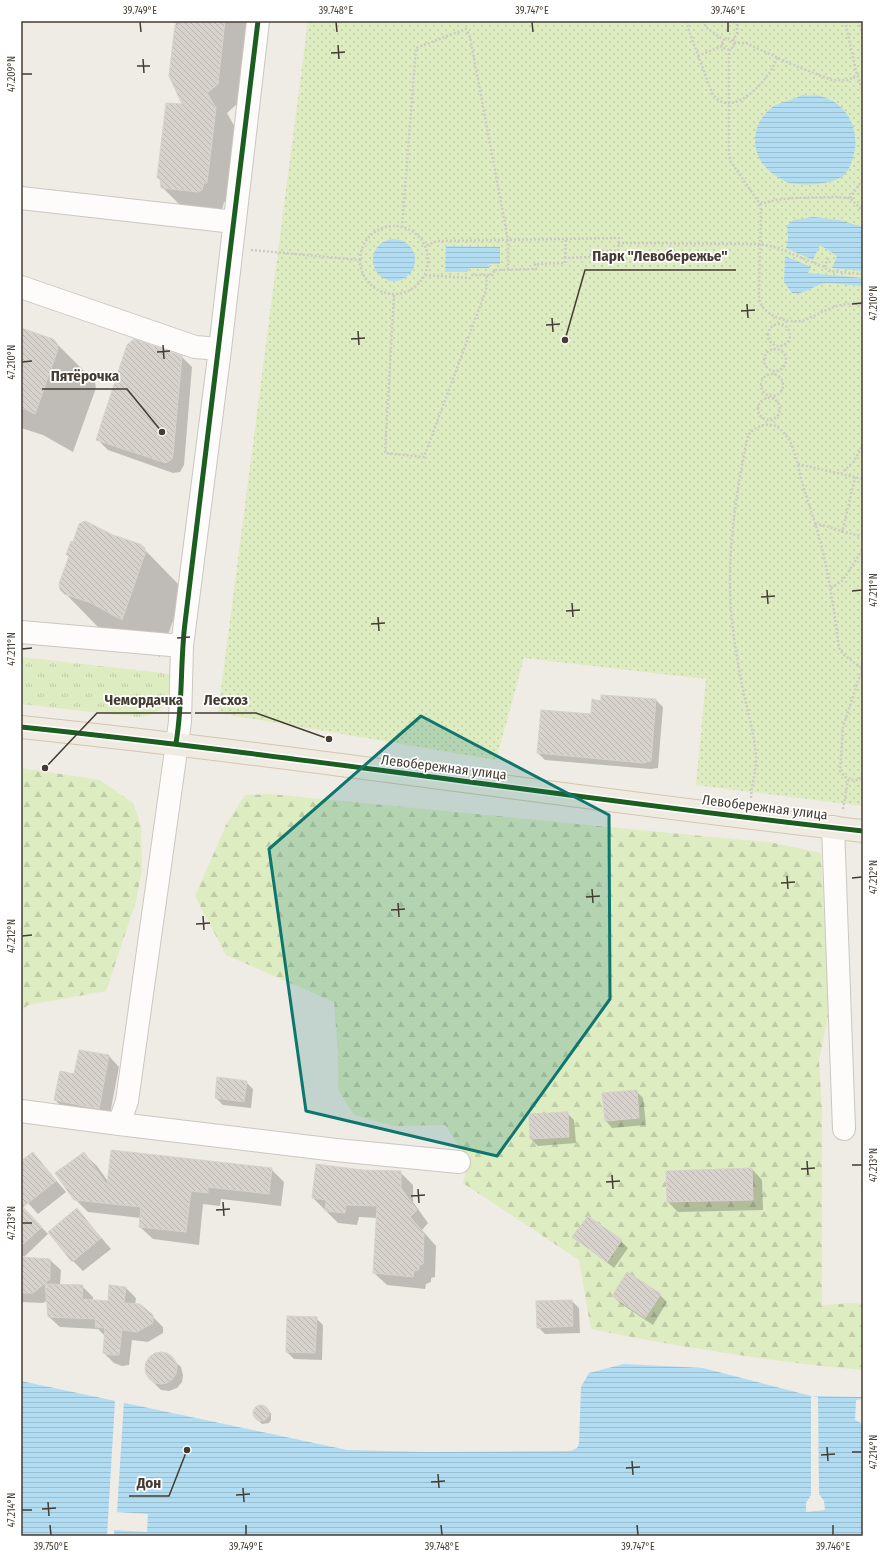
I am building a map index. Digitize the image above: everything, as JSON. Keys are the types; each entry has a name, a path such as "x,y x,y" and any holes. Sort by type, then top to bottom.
{"main road":[{"name":"Левобережная улица","path":"21,727 176,743 408,775 838,818 863,831"}],"street":[{"path":"119,1124 127,1101 180,722 182,646 220,349 258,21"},
{"path":"21,198 234,222"},
{"path":"21,287 195,347 220,349"},
{"path":"21,632 182,646"},
{"path":"838,818 844,1129"},
{"path":"21,1111 328,1149 459,1162"}],"path":[{"path":"687,21 698,56 712,93 716,99 729,102 740,101 747,98 771,71 777,58"},
{"path":"702,21 708,29 724,40"},
{"path":"737,21 737,33 733,42 733,47 729,49 729,156 731,162 760,204 762,222 759,292 760,304 765,311 782,319 794,322 806,320 831,307 844,303 863,305"},
{"path":"845,21 857,75 863,92"},
{"path":"859,21 863,37"},
{"path":"402,227 416,48 466,28 470,37 508,240 508,269"},
{"path":"724,40 730,38 733,42 746,43 777,58 832,80 848,80 857,75"},
{"path":"698,56 722,46 724,40"},
{"path":"722,46 725,49 729,49"},
{"path":"850,198 863,179"},
{"path":"760,204 793,198 850,198 863,211"},
{"path":"387,227 402,227 416,234 425,246 428,261 425,276 416,287 402,294 394,295 379,291 372,287 363,275 360,260 363,245 373,234 387,227"},
{"path":"425,246 437,241 619,238 618,251 591,251 591,257 565,258"},
{"path":"425,276 470,278 472,274 493,275 494,270 536,269 535,264 565,263 566,240"},
{"path":"618,243 761,244 778,248 824,267 829,271 863,274"},
{"path":"231,248 360,260"},
{"path":"824,267 829,257"},
{"path":"394,295 386,453 424,457 486,290 487,275"},
{"path":"781,324 782,319"},
{"path":"781,324 776,324 768,331 769,341 777,348 785,354 786,364 783,368 774,372 764,376 760,386 762,391 770,397 779,404 780,409 777,418 767,421 759,416 757,410 761,401 770,397 780,393 783,389 782,379 774,372 766,366 765,356 767,352 777,348 787,344 790,335 789,330 781,324"},
{"path":"751,798 756,759 754,738 741,683 731,610 732,536 739,478 748,435 760,426 767,425 778,428 785,436 798,464 831,588 839,648 842,654 863,670 843,727 840,771 848,780 858,780 863,776"},
{"path":"841,474 854,461 863,445"},
{"path":"798,464 863,479"},
{"path":"842,533 855,477"},
{"path":"815,524 823,525 842,533 863,536"},
{"path":"831,588 843,580 863,549"},
{"path":"838,818 848,780"}],"highlighted area":[{"path":"421,716 609,815 610,999 497,1156 306,1111 269,849"}],"green space":[{"path":"308,21 863,21 863,806 696,785 706,679 524,658 496,760 218,713"},
{"path":"21,657 171,674 167,699 161,709 155,713 137,717 21,704"},
{"path":"21,768 100,780 133,803 141,826 142,869 136,901 106,991 28,1005 21,1011"},
{"path":"270,794 774,843 821,853 829,1011 819,1061 822,1109 822,1305 854,1303 863,1304 863,1370 794,1363 726,1353 591,1329 579,1260 463,1183 469,1161 445,1125 394,1126 354,1115 338,1090 338,1052 334,1002 226,955 195,896 227,823 245,795"}],"water":[{"path":"802,95 820,96 829,99 843,109 852,123 855,140 853,159 849,168 841,178 818,184 795,184 787,182 776,176 767,169 761,160 755,141 756,132 760,122 766,113 774,106"},
{"path":"813,217 839,220 863,227 863,271 832,268 837,256 820,245 813,260 786,248 788,239 787,225 794,220"},
{"path":"390,239 398,239 406,242 412,248 415,260 412,272 406,278 398,281 390,281 382,278 376,272 373,264 373,256 376,248 382,242"},
{"path":"446,246 500,247 500,264 489,264 489,268 469,268 468,272 445,272"},
{"path":"785,256 811,267 808,273 863,278 863,286 827,283 818,285 806,291 792,293 784,282"},
{"path":"624,1364 703,1368 811,1396 863,1397 863,1536 21,1536 21,1381 347,1450 428,1452 571,1451 577,1448 579,1443 581,1387 589,1373"}],"pier":[{"path":"811,1396 818,1397 819,1494 824,1501 825,1510 806,1512 806,1503 811,1495"},
{"path":"863,1399 863,1424 855,1420 856,1400"},
{"path":"115,1400 124,1401 117,1512 148,1514 147,1532 114,1530 114,1535 120,1536 107,1536"}],"building":[{"path":"179,21 225,21 218,84 207,93 216,108 207,183 204,183 202,190 198,192 161,188 160,178 157,178 166,103 182,104 169,76 175,25 178,26"},
{"path":"21,328 53,339 57,343 58,349 35,414 21,407"},
{"path":"134,339 182,356 173,454 172,459 166,463 96,440 127,345"},
{"path":"85,521 113,535 140,544 145,548 145,554 122,620 91,603 64,594 60,590 59,584 69,556 66,555 71,541 73,542 79,524"},
{"path":"601,695 656,699 651,761 643,763 537,753 541,710 591,714 592,699 601,701"},
{"path":"79,1050 109,1055 99,1109 54,1100 60,1071 74,1074"},
{"path":"217,1077 247,1081 244,1102 215,1098"},
{"path":"637,1090 639,1118 605,1121 602,1093"},
{"path":"568,1112 569,1137 530,1139 529,1114"},
{"path":"111,1150 272,1168 269,1194 208,1187 208,1193 191,1191 186,1232 139,1227 141,1207 74,1200 55,1173 84,1152 107,1185"},
{"path":"33,1152 56,1181 23,1207 42,1227 21,1246 21,1161"},
{"path":"316,1164 362,1170 401,1171 401,1188 417,1210 410,1217 424,1233 423,1264 419,1265 419,1270 414,1271 413,1277 373,1273 377,1206 346,1205 345,1213 325,1211 326,1200 312,1198"},
{"path":"752,1168 753,1200 667,1202 666,1171"},
{"path":"77,1208 101,1238 72,1262 48,1232"},
{"path":"588,1216 622,1240 607,1262 572,1237"},
{"path":"21,1257 50,1259 50,1279 33,1293 21,1293"},
{"path":"627,1272 661,1294 645,1318 612,1296"},
{"path":"45,1284 83,1285 82,1299 108,1301 109,1285 126,1287 124,1303 140,1304 153,1315 153,1323 137,1332 122,1330 119,1355 103,1353 105,1328 95,1327 96,1319 48,1317"},
{"path":"572,1300 573,1326 537,1328 536,1301"},
{"path":"287,1316 317,1317 315,1353 286,1352"},
{"path":"158,1352 164,1352 174,1359 177,1368 176,1374 170,1381 164,1384 158,1384 148,1377 145,1371 145,1365 152,1355"},
{"path":"261,1405 267,1407 269,1413 267,1419 261,1421 255,1419 253,1413 255,1407"}],"cycle path":[{"path":"176,743 180,713 182,653 185,623 258,21"},
{"path":"21,727 232,751 652,806 863,831"}],"place":[{"name":"Парк \"Левобережье\"","path":"565,340"},
{"name":"Пятёрочка","path":"162,432"},
{"name":"Лесхоз","path":"329,739"},
{"name":"Чемордачка","path":"45,768"},
{"name":"Дон","path":"187,1450"}]}
